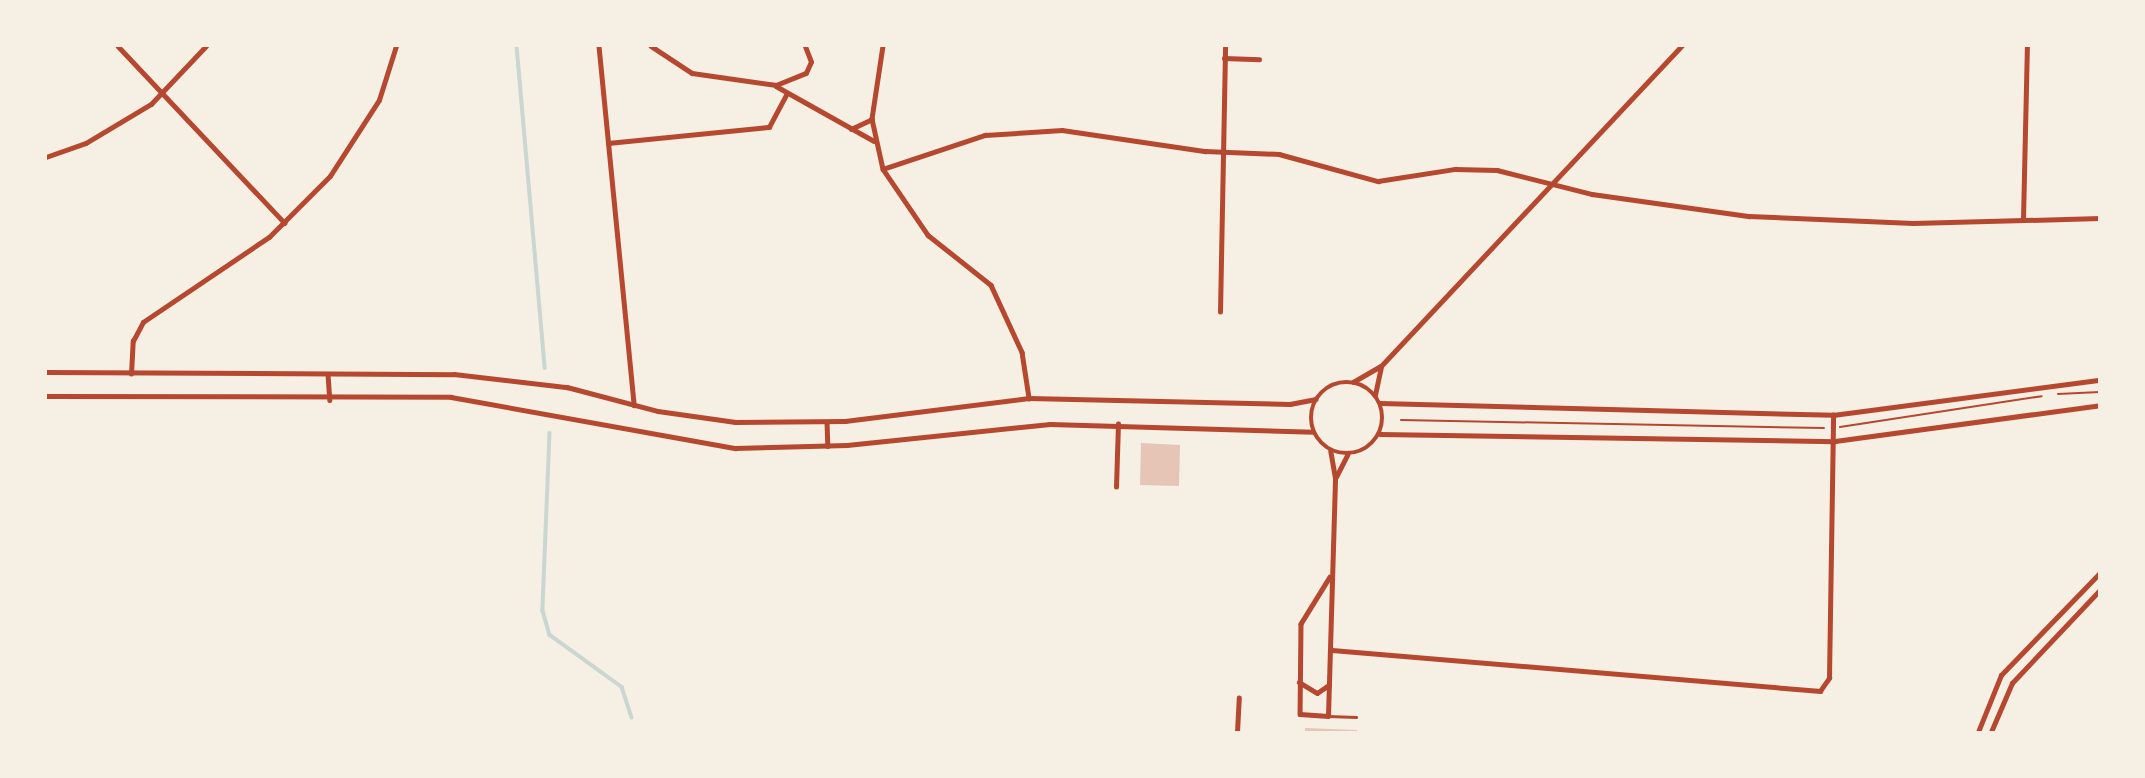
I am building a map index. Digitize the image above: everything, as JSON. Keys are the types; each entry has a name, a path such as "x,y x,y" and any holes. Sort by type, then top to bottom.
{"street":[{"path":"118,46 285,223"},
{"path":"46,157 86,143 163,93 206,46"},
{"path":"131,374 133,341 143,322 285,223 366,125 396,46"},
{"path":"599,46 634,405"},
{"path":"651,46 692,73 776,85 806,73 811,62 805,46"},
{"path":"883,46 872,119 874,141 883,169 928,236 991,285 1023,352 1029,398"},
{"path":"1220,312 1225,46"},
{"path":"46,372 493,377 567,387 634,405 735,422 827,422 1029,398 1290,404 1316,399 1332,385 1353,382 1381,366 1682,46"},
{"path":"2022,219 2027,46"},
{"path":"1224,58 1259,59"},
{"path":"776,85 786,95 874,141"},
{"path":"608,143 769,127 786,95"},
{"path":"851,129 872,119"},
{"path":"883,169 947,143 1024,130 1223,152 1279,154 1378,181 1481,168 1552,184 1749,216 1913,223 2099,218"},
{"path":"1375,395 1381,366"},
{"path":"328,374 330,400"},
{"path":"1380,403 1833,415 2099,380"},
{"path":"1330,451 1347,455 1370,447 1380,434 1380,403 1375,395 1353,382"},
{"path":"46,396 330,400 451,397 666,439 735,448 828,446 1009,425 1118,424 1313,432 1330,451 1335,478 1330,577 1332,650 1328,716 1300,715 1301,624 1330,577"},
{"path":"1313,432 1316,399"},
{"path":"1380,434 1835,441 2099,405"},
{"path":"1332,650 1820,691 1829,678 1835,441 1833,415"},
{"path":"827,422 828,446"},
{"path":"1116,487 1118,424"},
{"path":"1335,478 1347,455"},
{"path":"1978,733 1982,709 2001,675 2099,573"},
{"path":"1991,733 2012,683 2099,590"},
{"path":"1299,682 1311,692 1329,684"},
{"path":"1237,733 1239,698"}],"lane":[{"path":"1328,716 1356,717"}],"building":[{"path":"1141,443 1180,445 1179,486 1140,485"},
{"path":"1305,728 1357,730 1357,732 1305,732"}],"waterway":[{"path":"517,46 545,368"},
{"path":"550,433 543,611 550,635 622,687 632,717"}]}
